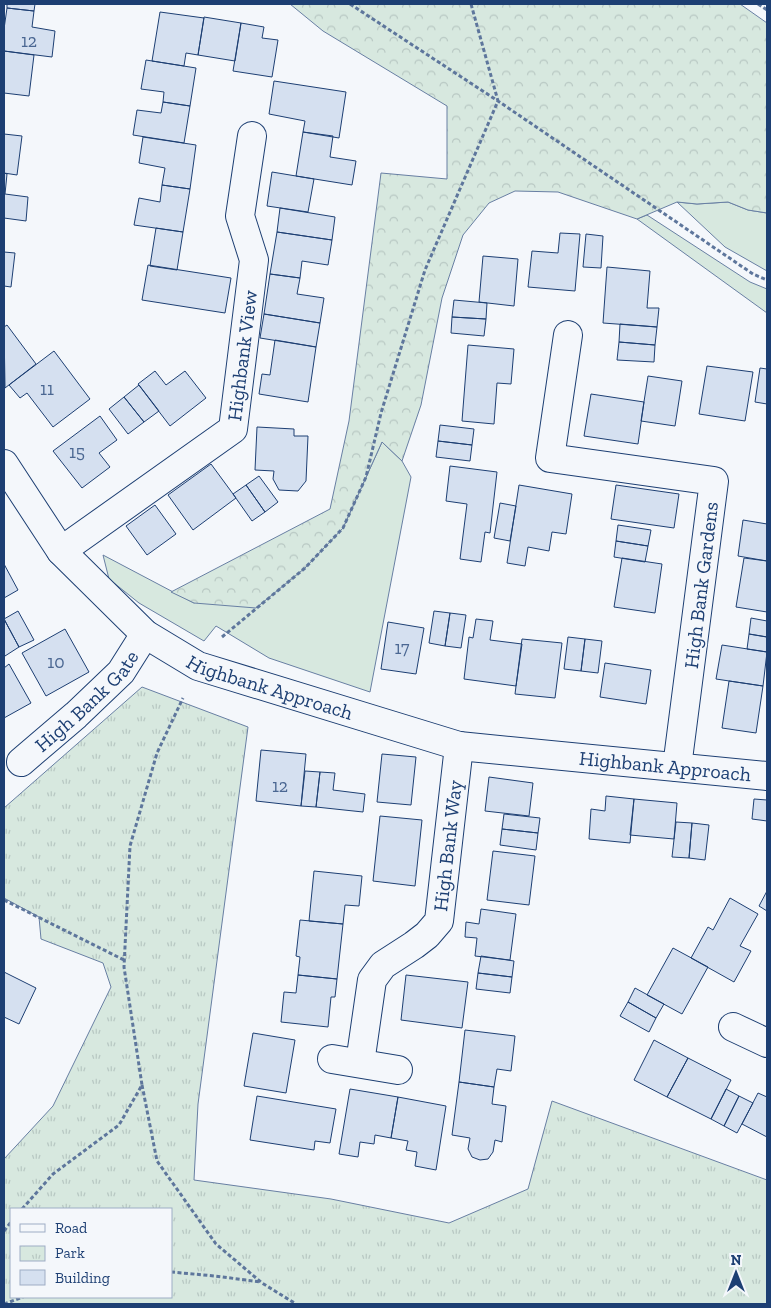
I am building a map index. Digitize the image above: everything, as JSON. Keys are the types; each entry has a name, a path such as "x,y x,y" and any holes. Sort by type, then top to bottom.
{"street":[{"name":"Highbank View","path":"61,551 233,429 254,260 240,216 252,136"},
{"name":"High Bank Gardens","path":"568,335 550,458 714,481 677,767"},
{"name":"Highbank Approach","path":"4,464 61,551 145,634 198,666 459,746 767,776"},
{"name":"High Bank Gate","path":"21,762 76,716 121,672 145,634"},
{"name":"High Bank Way","path":"360,1063 372,980 383,965 414,945 439,921 459,746"},
{"path":"733,1027 767,1043"},
{"path":"332,1059 398,1070"}],"path":[{"path":"350,4 498,101 753,274 767,280"},
{"path":"471,4 498,101"},
{"path":"758,4 767,10"},
{"path":"4,900 124,960"},
{"path":"142,1085 157,1161 216,1244 262,1282 296,1304"},
{"path":"172,1272 262,1282"},
{"path":"4,1304 20,1298"}],"green space":[{"path":"290,4 740,4 767,23 767,213 748,210 728,202 697,204 677,202 637,219 558,192 515,191 489,203 463,235 442,298 421,405 402,461 382,442 343,528 305,568 256,608 194,603 171,592 330,509 349,421 381,173 447,179 447,106 323,31"},
{"path":"677,202 697,204 728,202 748,210 767,213 767,271 725,247"},
{"path":"647,215 750,282 767,289 767,313 637,219"},
{"path":"382,442 402,461 411,477 370,692 269,658 216,626 204,641 139,603 109,579 103,555 194,603 343,528"},
{"path":"142,687 248,727 198,1104 194,1180 331,1199 449,1223 528,1189 552,1101 767,1180 767,1304 4,1304 4,1159 53,1106 111,987 103,963 41,939 39,917 4,898 4,808"}],"building":[{"path":"7,4 35,4 34,11 7,8"},
{"path":"7,8 34,11 32,27 55,31 52,57 4,51 4,29"},
{"path":"160,12 204,18 198,55 186,53 184,66 152,61"},
{"path":"204,17 241,23 235,61 198,55"},
{"path":"241,23 264,27 262,38 278,40 272,77 233,71"},
{"path":"4,51 34,55 29,96 4,93"},
{"path":"146,60 196,68 190,106 163,102 164,92 141,89"},
{"path":"274,81 346,92 339,138 303,132 305,121 269,114"},
{"path":"163,102 190,106 184,143 133,135 137,110 161,113"},
{"path":"303,132 333,136 330,157 356,161 352,185 296,176"},
{"path":"4,134 22,136 17,175 4,173"},
{"path":"143,137 196,145 190,189 162,185 165,168 139,163"},
{"path":"272,172 314,179 308,212 267,206"},
{"path":"4,173 7,174 5,194 28,197 26,221 4,218"},
{"path":"162,185 190,189 183,232 134,225 139,198 160,202"},
{"path":"280,208 335,217 332,240 277,232"},
{"path":"156,228 183,232 177,270 150,266"},
{"path":"277,232 332,240 328,265 302,261 300,278 270,274"},
{"path":"560,233 580,234 575,291 528,287 532,251 558,253"},
{"path":"586,234 603,236 601,268 583,267"},
{"path":"4,252 15,253 11,287 4,286"},
{"path":"483,256 518,259 514,306 479,302"},
{"path":"148,265 231,278 225,313 142,300"},
{"path":"607,267 650,271 647,308 659,308 657,327 603,323"},
{"path":"270,274 300,278 297,294 324,298 320,323 264,314"},
{"path":"454,300 487,303 486,319 452,317"},
{"path":"264,314 320,323 316,347 260,338"},
{"path":"452,317 486,319 484,336 451,333"},
{"path":"620,324 657,327 655,345 619,342"},
{"path":"7,325 36,364 5,388 4,327"},
{"path":"275,340 316,347 308,402 259,394 262,374 270,375"},
{"path":"619,342 655,345 654,362 617,360"},
{"path":"468,345 514,349 511,384 497,383 494,424 462,421"},
{"path":"54,351 90,399 53,427 27,393 20,398 9,385"},
{"path":"707,366 753,372 745,421 699,414"},
{"path":"760,368 767,369 767,404 755,402"},
{"path":"155,371 166,385 185,371 206,398 170,426 138,384"},
{"path":"648,376 682,381 675,426 641,421"},
{"path":"139,385 159,411 144,422 124,397"},
{"path":"591,394 644,402 638,444 584,436"},
{"path":"124,397 144,422 128,434 109,409"},
{"path":"100,416 117,440 99,453 110,467 82,488 53,451"},
{"path":"440,425 474,429 472,445 438,441"},
{"path":"257,427 294,429 294,436 308,436 306,481 298,491 279,490 273,479 274,471 255,470"},
{"path":"438,441 472,445 470,461 436,457"},
{"path":"211,464 236,498 193,530 168,495"},
{"path":"450,466 497,472 490,533 485,532 481,562 460,559 467,504 446,501"},
{"path":"259,476 278,502 265,512 246,485"},
{"path":"246,485 265,512 252,521 233,494"},
{"path":"519,485 572,494 566,534 552,532 549,551 528,547 525,566 507,563"},
{"path":"616,485 679,494 674,528 611,519"},
{"path":"500,503 516,506 510,541 494,538"},
{"path":"155,505 176,534 147,555 126,526"},
{"path":"743,520 767,524 767,561 738,556"},
{"path":"618,525 651,530 648,546 616,541"},
{"path":"616,541 648,546 645,562 614,557"},
{"path":"622,558 662,564 655,613 614,607"},
{"path":"744,558 767,561 767,612 736,607"},
{"path":"4,564 18,590 4,598"},
{"path":"18,611 34,640 19,647 4,619"},
{"path":"434,611 450,613 445,646 429,643"},
{"path":"450,613 466,615 461,648 445,646"},
{"path":"751,618 767,621 767,637 749,634"},
{"path":"4,619 19,647 5,656 4,653"},
{"path":"476,619 493,621 490,640 522,644 516,686 464,679 469,637 473,638"},
{"path":"388,622 424,628 416,674 381,669"},
{"path":"65,629 89,672 46,696 22,653"},
{"path":"749,634 767,637 767,652 747,649"},
{"path":"568,637 585,639 581,671 564,669"},
{"path":"522,639 562,643 555,698 515,694"},
{"path":"585,639 602,641 598,673 581,671"},
{"path":"722,645 767,652 763,686 716,679"},
{"path":"605,663 651,670 646,704 600,697"},
{"path":"9,664 31,703 4,718 4,668"},
{"path":"729,681 763,686 756,733 722,728"},
{"path":"261,750 306,754 301,806 256,801"},
{"path":"382,754 416,757 411,805 377,802"},
{"path":"305,771 320,772 316,807 301,806"},
{"path":"320,772 335,773 333,790 365,794 363,812 316,807"},
{"path":"489,777 533,783 529,816 485,811"},
{"path":"606,796 634,799 630,843 589,839 591,809 605,811"},
{"path":"634,799 677,803 674,839 630,835"},
{"path":"754,799 767,800 767,821 752,819"},
{"path":"504,814 540,818 538,833 502,829"},
{"path":"380,816 422,820 415,886 373,881"},
{"path":"676,822 692,823 689,858 672,857"},
{"path":"692,823 709,825 705,860 689,858"},
{"path":"502,829 538,833 536,850 500,845"},
{"path":"493,851 535,856 529,905 487,900"},
{"path":"314,871 362,876 359,906 345,905 343,924 309,921"},
{"path":"767,891 767,911 759,906"},
{"path":"730,898 758,914 740,946 751,951 734,982 691,958 708,927 713,930"},
{"path":"481,909 516,914 510,960 475,956 477,938 465,937 466,922 479,924"},
{"path":"300,920 343,924 337,979 298,975 300,957 296,956"},
{"path":"673,948 708,967 682,1014 647,995"},
{"path":"481,956 514,961 512,977 478,973"},
{"path":"4,972 36,988 19,1024 4,1017"},
{"path":"478,973 512,977 510,993 476,989"},
{"path":"298,975 337,979 335,997 331,997 328,1027 281,1022 284,992 296,993"},
{"path":"406,975 468,982 462,1028 401,1020"},
{"path":"635,988 664,1004 656,1018 628,1002"},
{"path":"628,1002 656,1018 649,1032 620,1016"},
{"path":"465,1030 515,1036 511,1071 497,1069 494,1087 459,1082"},
{"path":"253,1033 295,1040 286,1093 244,1086"},
{"path":"654,1040 688,1058 667,1097 634,1080"},
{"path":"688,1058 731,1080 711,1119 667,1097"},
{"path":"459,1082 494,1087 492,1104 506,1106 502,1142 495,1140 493,1152 488,1159 480,1160 472,1157 468,1149 470,1138 452,1135"},
{"path":"350,1089 398,1097 391,1138 375,1135 374,1144 360,1142 358,1157 339,1154"},
{"path":"726,1089 739,1096 724,1126 711,1119"},
{"path":"758,1093 767,1097 767,1137 742,1124"},
{"path":"257,1096 336,1109 330,1143 315,1141 314,1150 250,1140"},
{"path":"739,1096 753,1103 737,1133 724,1126"},
{"path":"398,1097 446,1106 436,1170 415,1166 417,1152 406,1150 408,1141 391,1138"}]}
